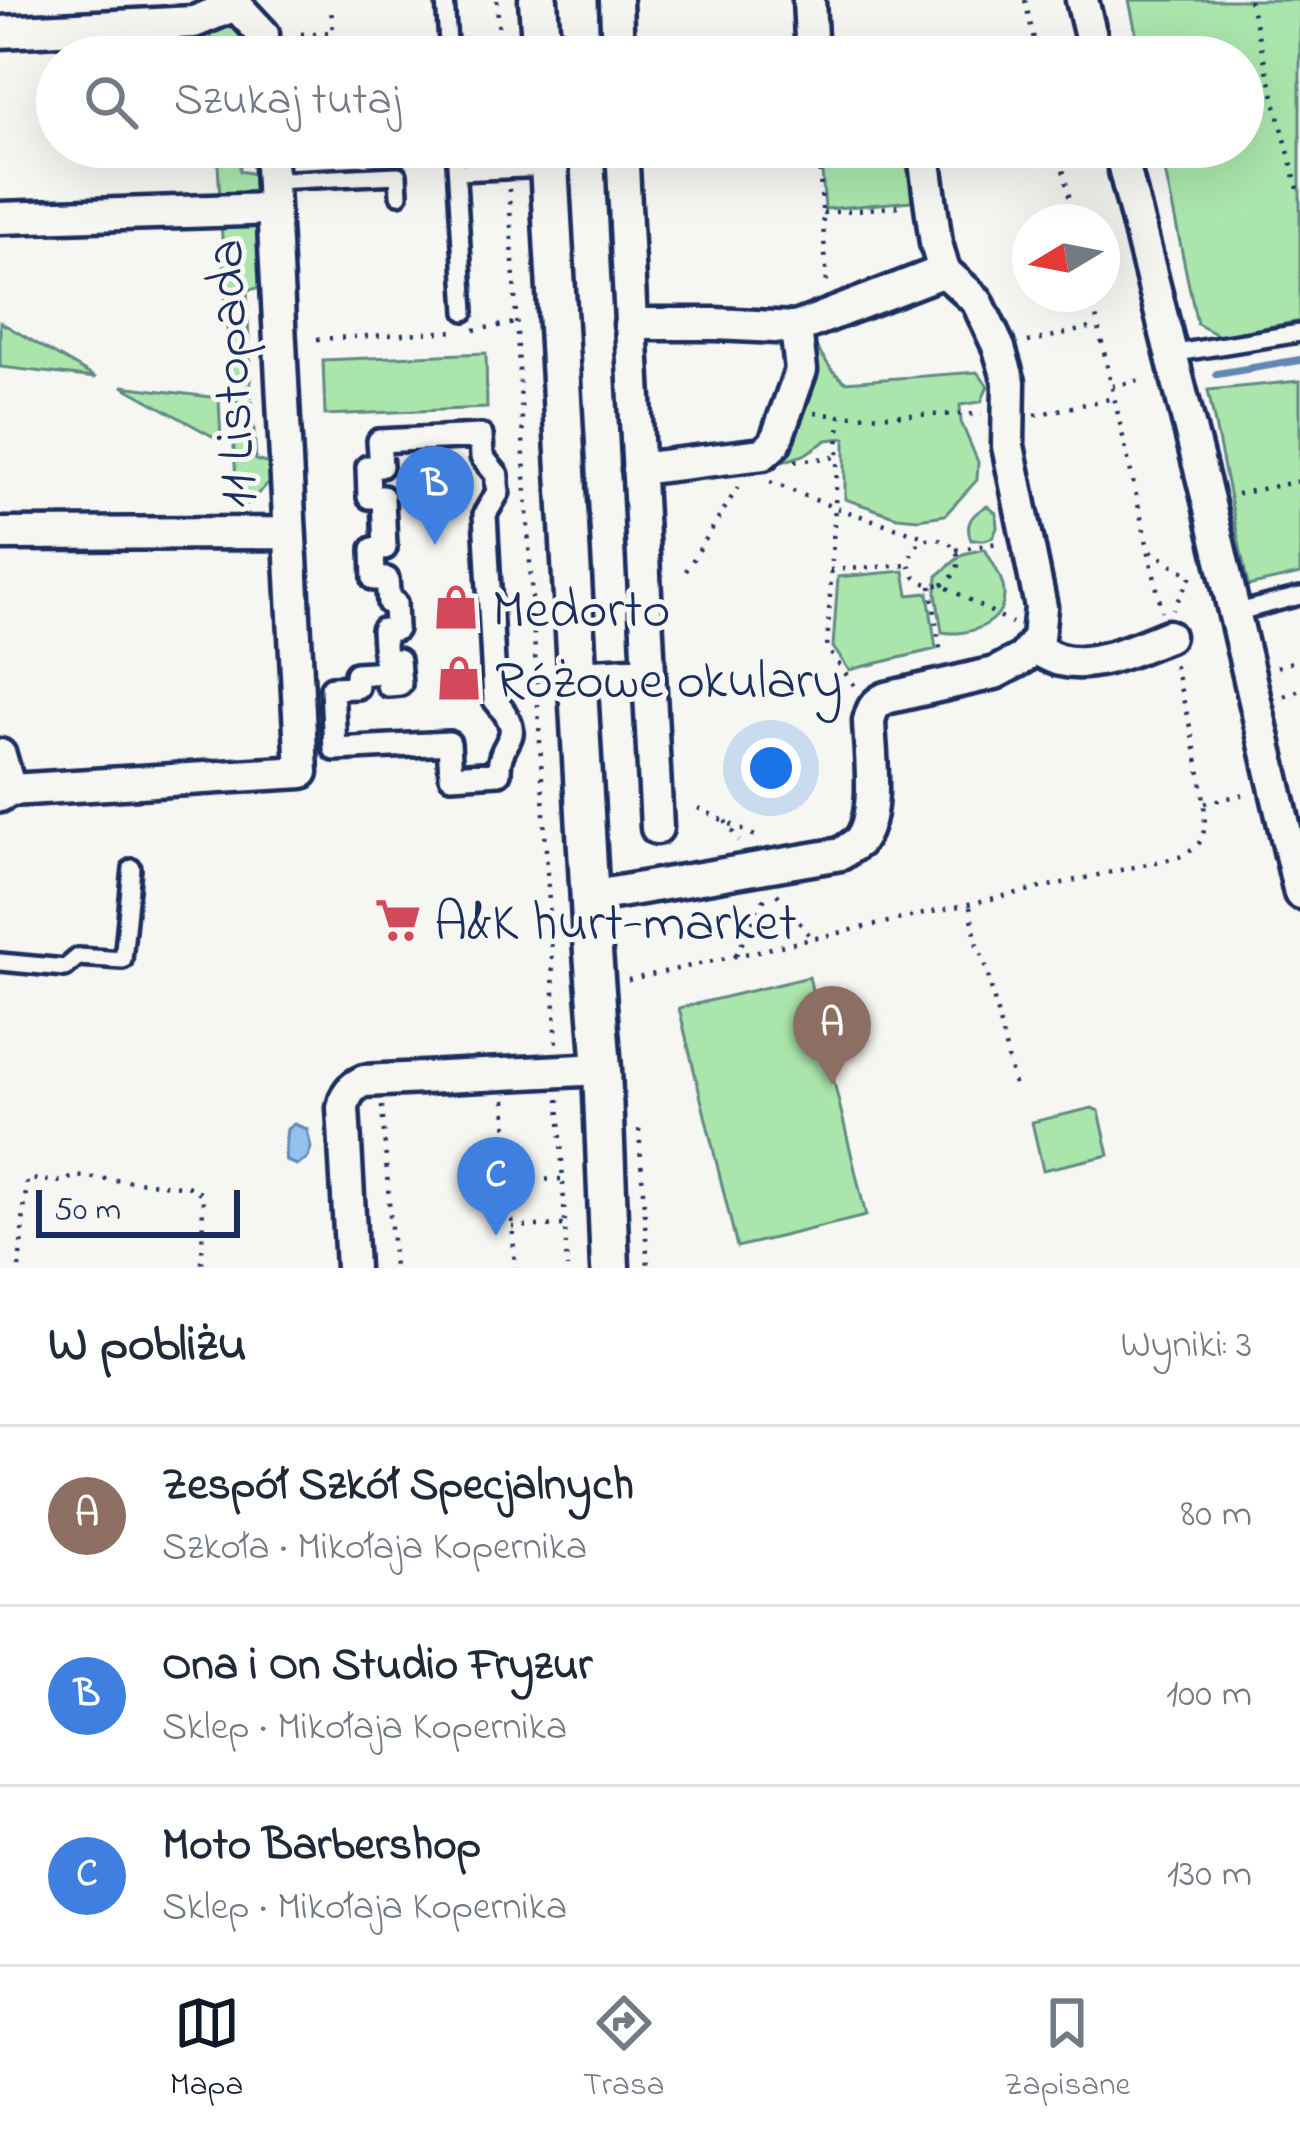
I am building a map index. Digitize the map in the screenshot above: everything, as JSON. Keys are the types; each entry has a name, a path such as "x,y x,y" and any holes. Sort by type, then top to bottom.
{"street":[{"path":"538,0 541,36"},
{"path":"616,0 617,36"},
{"path":"809,0 811,36"},
{"path":"1082,0 1091,36"},
{"path":"0,32 194,22 233,3 263,36"},
{"name":"11 Listopada","path":"0,755 5,793 302,772 271,168"},
{"path":"549,168 610,1268"},
{"path":"623,168 657,828"},
{"path":"589,897 841,854 867,828 871,715 886,698 995,673 1023,658 1035,642 1041,607 1008,446 1009,382 977,302 944,271 926,168"},
{"path":"1124,168 1275,788 1292,825 1300,893"},
{"name":"11 Listopada","path":"0,218 272,195"},
{"path":"630,324 796,328 944,271"},
{"path":"638,469 763,454 775,443 801,370 796,328"},
{"path":"481,436 482,457 497,475 497,492 485,514 495,700 510,719 512,738 499,759 499,773 451,776 449,743 335,749 332,688 357,687 356,674 387,672 388,685 400,684 398,660 385,661 383,630 396,629 395,603 388,603 387,578 374,579 373,549 385,548 382,497 369,497 368,467 381,466 379,441 481,436"},
{"name":"11 Listopada","path":"0,534 288,533"},
{"path":"1035,642 1061,661 1091,661 1168,636"},
{"path":"577,676 649,672"},
{"path":"352,1268 344,1108 346,1094 354,1085 602,1069"}],"lane":[{"path":"445,0 447,36"},
{"path":"457,168 465,312"},
{"path":"457,172 483,168"},
{"path":"272,195 398,175 399,194"},
{"path":"1170,354 1300,333"},
{"path":"1234,613 1300,596"},
{"path":"0,962 65,968 77,957 123,960 132,868"}],"path":[{"path":"497,0 499,36"},
{"path":"1015,0 1026,2 1033,36"},
{"path":"1249,0 1258,36"},
{"path":"302,34 333,32 331,8"},
{"path":"1264,58 1300,197"},
{"path":"820,168 830,314"},
{"path":"1063,168 1071,204"},
{"path":"508,183 557,1059"},
{"path":"823,213 930,203"},
{"path":"1095,312 1112,386 1114,398 1152,568 1165,624 1191,576 1148,549"},
{"path":"317,339 480,330 516,323"},
{"path":"999,348 1098,326"},
{"path":"1112,386 1148,379"},
{"path":"871,715 827,648 840,416 1024,417 1114,398"},
{"path":"781,462 837,457"},
{"path":"686,571 747,473"},
{"path":"1208,500 1300,481"},
{"path":"769,482 947,541 956,550 958,569 941,585 919,582 910,566 911,552 928,538"},
{"path":"956,550 1027,537"},
{"path":"830,570 910,566"},
{"path":"941,585 1035,642"},
{"path":"931,586 946,685"},
{"path":"628,980 1179,857 1199,845 1205,802 1168,636"},
{"path":"1205,802 1275,788"},
{"path":"698,808 805,861"},
{"path":"736,957 771,885"},
{"path":"970,904 1015,1088"},
{"path":"559,1086 568,1268"},
{"path":"505,1090 515,1268"},
{"path":"381,1098 394,1268"},
{"path":"20,1268 27,1179 65,1182 73,1176 192,1187 203,1195 202,1268"},
{"path":"510,1181 562,1179"},
{"path":"512,1227 565,1225"}],"green space":[{"path":"1129,0 1300,0 1300,321 1220,336 1197,324 1164,168 1264,168 1264,36 1137,36"},
{"path":"238,26 248,36 211,36 210,27"},
{"path":"218,168 240,168 259,175 254,194 220,198"},
{"path":"822,168 909,168 912,201 825,209"},
{"path":"221,219 262,224 265,287 247,290 251,396 231,393"},
{"path":"0,322 96,378 0,367"},
{"path":"815,345 845,382 977,372 988,386 981,402 960,405 961,422 978,462 977,480 945,515 897,517 845,499 845,438 827,440 804,455 770,466 806,403"},
{"path":"486,353 487,408 325,415 323,360"},
{"path":"1300,381 1300,574 1248,586 1208,390"},
{"path":"122,386 219,398 221,441"},
{"path":"231,400 252,402 256,460 273,465 274,478 238,513"},
{"path":"987,506 996,513 993,537 971,540 971,520"},
{"path":"985,549 1002,584 1002,606 982,627 942,632 937,576 963,554"},
{"path":"904,571 908,595 928,593 936,649 849,670 833,647 838,577"},
{"path":"809,977 866,1216 737,1247 679,1008"},
{"path":"1092,1108 1099,1111 1109,1155 1043,1170 1032,1122"}],"water":[{"path":"294,1124 307,1129 311,1148 307,1159 297,1165 285,1158 287,1129"}],"waterway":[{"path":"1217,374 1300,360"}],"place":[{"name":"Ona i On Studio Fryzur","path":"435,545"},
{"name":"Medorto","path":"456,607"},
{"name":"Różowe okulary","path":"459,678"},
{"name":"A&K hurt-market","path":"398,920"},
{"name":"Zespół Szkół Specjalnych","path":"832,1085"},
{"name":"Moto Barbershop","path":"496,1236"}]}
